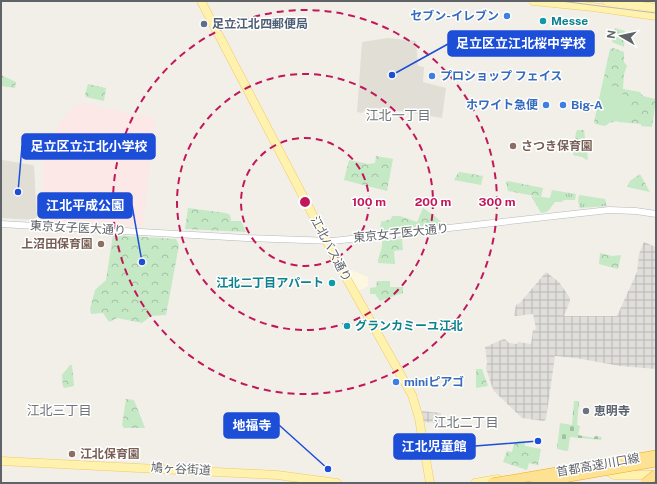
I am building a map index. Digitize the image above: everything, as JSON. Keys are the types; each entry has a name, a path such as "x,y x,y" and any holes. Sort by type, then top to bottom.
{"highway":[{"name":"首都高速川口線","path":"492,483 656,456"},
{"name":"首都高速川口線","path":"535,483 656,462"},
{"path":"645,483 656,474"}],"main road":[{"name":"江北バス通り","path":"201,1 327,241 412,395 419,418 430,483"},
{"path":"533,1 593,7 656,16"},
{"path":"607,1 656,8"},
{"path":"501,483 606,463 656,451"},
{"path":"475,483 656,456"},
{"name":"鳩ヶ谷街道","path":"1,461 277,474 337,483"},
{"path":"606,463 609,472 614,475 656,474"}],"street":[{"name":"東京女子医大通り","path":"1,224 327,241 610,210 636,211 656,214"}],"shaded area":[{"path":"388,38 416,41 418,66 424,67 423,82 446,88 442,118 382,108 367,108 362,113 357,112 362,42"},
{"path":"77,104 86,104 155,118 142,226 47,221 44,219 43,168 45,158 60,122"},
{"path":"1,158 3,160 34,166 37,220 1,218"},
{"path":"644,242 656,247 656,369 620,366 576,358 555,356 546,419 544,421 522,418 494,391 486,368 487,362 485,347 504,339 509,343 517,344 518,342 531,344 533,330 536,329 533,314 515,316 516,305 520,303 546,272 559,282 570,298 564,316 617,316 637,272 639,254"},
{"path":"343,267 368,277 368,286 356,292"},
{"path":"422,411 441,413 441,423 423,422"}],"green space":[{"path":"615,28 625,31 624,47 612,42"},
{"path":"613,48 624,52 624,62 627,66 624,74 623,89 640,92 643,96 656,99 652,127 617,121 609,123 605,126 595,124 594,122 610,49"},
{"path":"1,75 16,82 15,88 1,86"},
{"path":"603,83 616,88 624,96 629,108 630,121 608,121 598,118 596,114"},
{"path":"88,84 106,88 104,101 86,97 85,95"},
{"path":"577,130 584,130 587,160 573,155"},
{"path":"376,156 393,159 387,191 344,180 349,160 368,164 375,163"},
{"path":"460,172 483,176 481,185 454,180"},
{"path":"640,174 650,192 627,187 630,181"},
{"path":"508,181 543,188 541,197 508,191 506,182"},
{"path":"552,190 576,194 575,200 555,202 548,211 541,213 531,196 550,198"},
{"path":"579,195 605,199 607,206 580,208 578,201"},
{"path":"188,208 226,213 230,215 231,221 241,221 246,232 185,229"},
{"path":"423,208 443,224 380,231 381,222 391,219 392,216 400,216 417,222"},
{"path":"113,235 176,239 179,245 166,315 151,316 142,323 117,318 109,322 103,313 91,314 90,309 95,290 106,280"},
{"path":"402,239 403,250 394,251 395,264 378,263 382,241"},
{"path":"600,253 612,256 621,255 618,269 599,264"},
{"path":"377,281 390,281 390,287 403,287 403,293 380,301 375,294 370,294 370,288 376,287"},
{"path":"70,365 72,365 74,386 65,388 63,387 62,375"},
{"path":"476,369 482,369 488,386 476,388"},
{"path":"126,399 134,400 145,428 124,428 122,425"},
{"path":"574,401 579,401 577,425 580,426 578,435 594,438 595,436 602,437 601,440 570,437 568,451 557,449 560,423 572,425"},
{"path":"518,441 525,442 525,446 541,449 538,465 529,463 527,470 503,462 507,451 512,452 514,444"},
{"path":"411,450 414,451 412,460 405,459 395,454 396,451 406,452"}],"tram line":[{"path":"560,1 656,13"}],"place":[{"name":"セブン-イレブン","path":"507,16"},
{"name":"Messe","path":"543,21"},
{"name":"足立江北四郵便局","path":"204,24"},
{"name":"足立区立江北桜中学校","path":"392,75"},
{"name":"プロショップ フェイス","path":"432,76"},
{"name":"ホワイト急便","path":"546,105"},
{"name":"Big-A","path":"563,105"},
{"name":"さつき保育園","path":"513,146"},
{"name":"足立区立江北小学校","path":"18,192"},
{"name":"上沼田保育園","path":"101,244"},
{"name":"江北平成公園","path":"142,262"},
{"name":"江北二丁目アパート","path":"332,283"},
{"name":"グランカミーユ江北","path":"347,326"},
{"name":"miniピアゴ","path":"396,382"},
{"name":"恵明寺","path":"586,411"},
{"name":"江北児童館","path":"538,441"},
{"name":"江北保育園","path":"72,454"},
{"name":"地福寺","path":"328,469"}],"district":[{"name":"江北一丁目","path":"398,115"},
{"name":"江北三丁目","path":"59,410"},
{"name":"江北二丁目","path":"466,422"}]}
